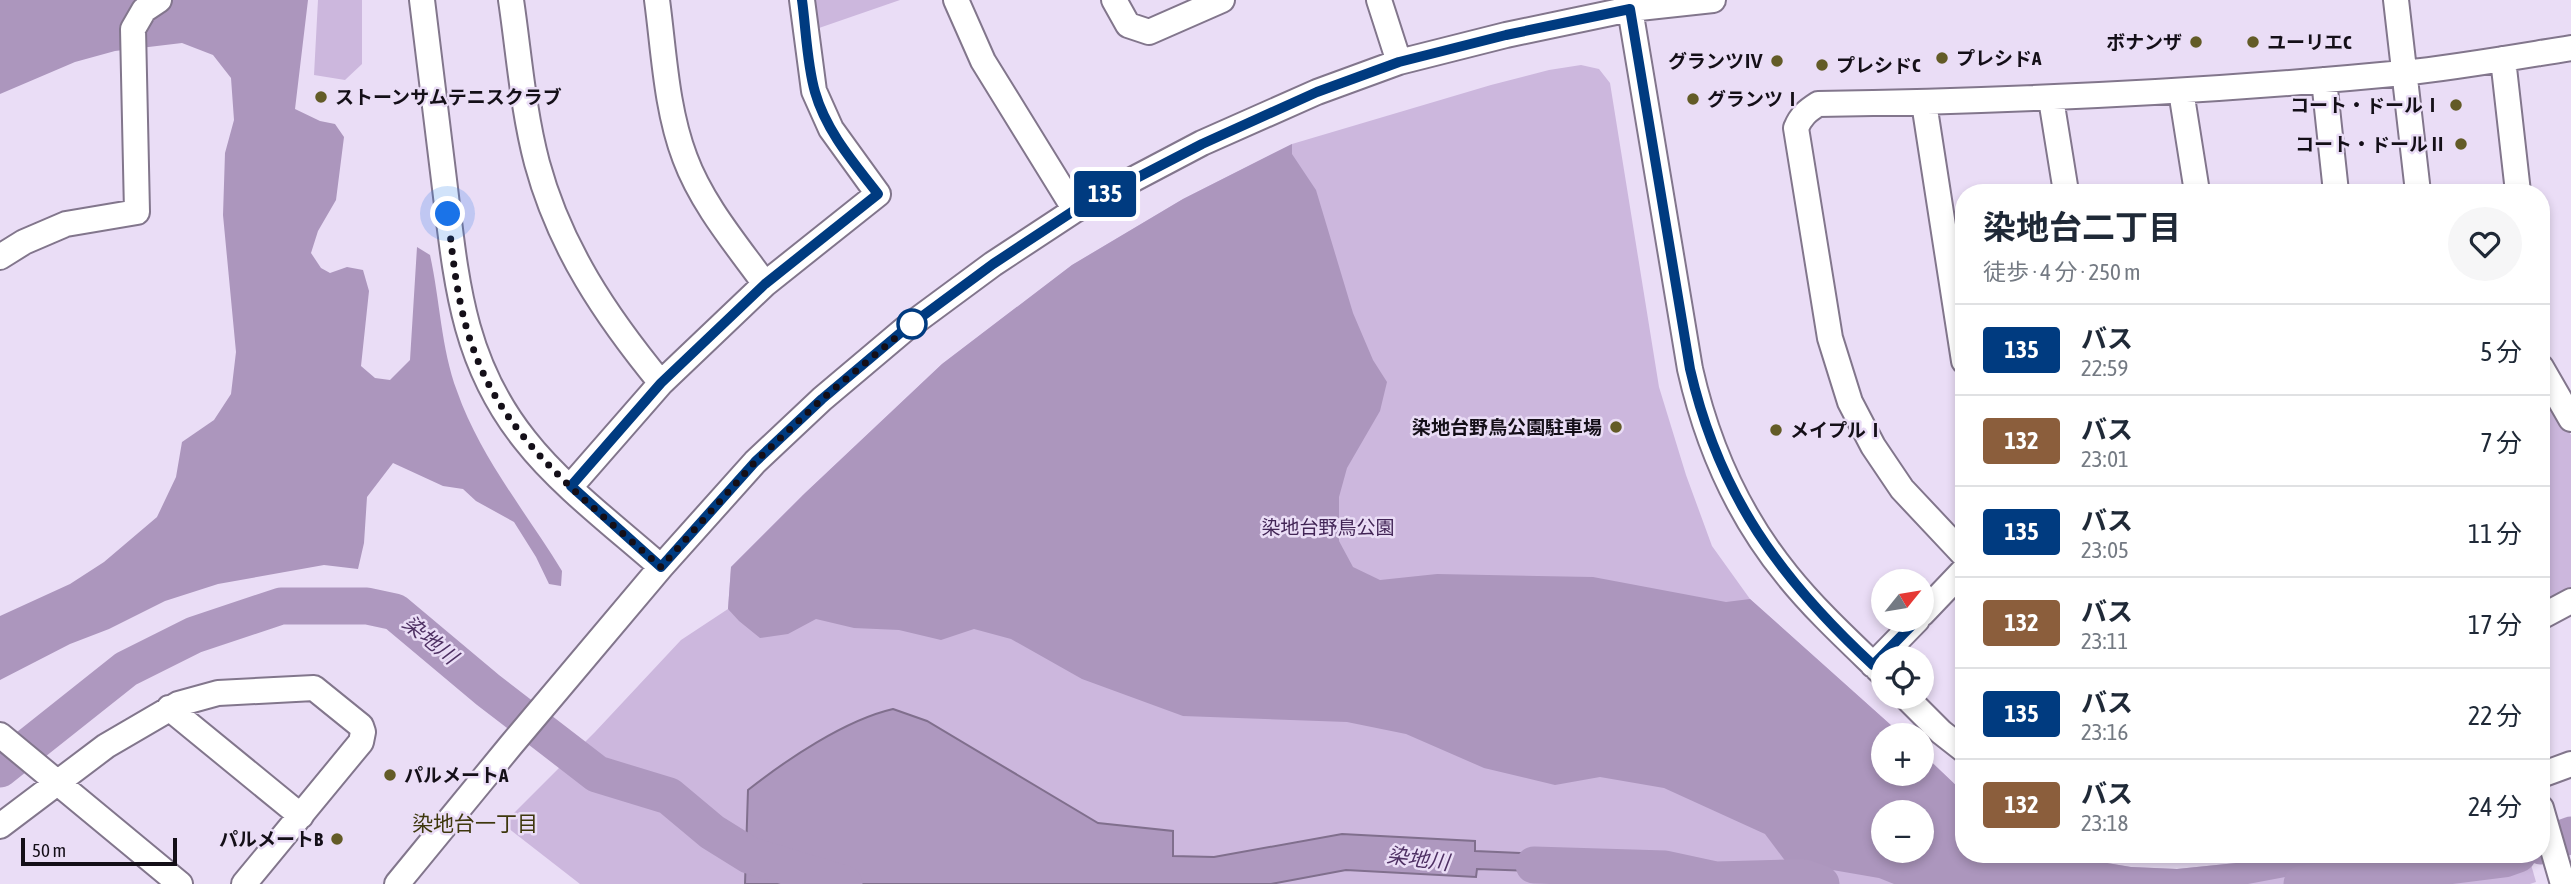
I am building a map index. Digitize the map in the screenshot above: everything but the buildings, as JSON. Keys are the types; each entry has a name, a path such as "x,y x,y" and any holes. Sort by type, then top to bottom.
{"street":[{"path":"0,257 24,242 66,224 137,212 133,29 144,10 159,0"},
{"path":"422,0 460,303 476,356 495,395 525,441 661,567"},
{"path":"512,0 531,139 552,213 591,289 661,383"},
{"path":"657,0 671,103 685,157 697,185 713,211 765,284"},
{"path":"571,486 661,383 765,284 878,194 842,146 825,118 814,91 802,0"},
{"path":"956,0 983,61 1075,210"},
{"path":"1114,0 1128,25 1149,32 1223,0"},
{"path":"1378,0 1399,62"},
{"path":"397,884 661,567 755,462 822,399 905,329 993,264 1075,210 1202,144 1317,92 1399,62 1506,35 1630,9 1713,0"},
{"path":"2396,0 2417,184"},
{"path":"1630,9 1690,369 1698,404 1711,441 1731,489 1779,565 1836,630 1871,663"},
{"path":"1955,545 1902,489 1873,446 1850,402 1830,338 1796,128 1807,111 1818,104 2051,99 2324,80 2405,73 2571,48"},
{"path":"2503,59 2517,184"},
{"path":"2324,80 2335,184"},
{"path":"2181,91 2196,184"},
{"path":"2051,99 2065,184"},
{"path":"1924,103 1955,303"},
{"path":"2550,383 2571,419"},
{"path":"1934,601 1955,579"},
{"path":"2550,612 2571,601"},
{"path":"1897,646 1908,632"},
{"path":"0,826 47,774 106,746 169,708 198,696 215,693 306,686 317,689 361,726 361,742 244,884"},
{"path":"169,708 301,816"},
{"path":"1919,709 1955,742"},
{"path":"0,735 180,884"},
{"path":"2550,772 2571,764"},
{"path":"2550,839 2561,877"}],"green space":[{"path":"0,0 308,0 295,109 320,121 335,124 344,137 336,200 318,231 311,253 321,268 330,273 347,267 363,270 369,291 361,366 375,378 390,380 410,360 417,247 430,255 447,358 457,391 478,439 562,571 561,586 549,584 514,522 476,501 463,489 443,486 393,463 367,497 364,543 358,569 324,565 218,584 165,601 109,629 70,644 0,680 0,616 70,584 104,562 157,517 176,477 182,442 214,420 231,394 236,352 223,215 225,153 234,120 231,78 213,55 182,43 115,51 75,62 0,94"},
{"path":"318,0 362,0 362,64 345,80 314,75"},
{"path":"815,0 900,0 819,28"},
{"name":"染地台野鳥公園","path":"1581,65 1599,69 1610,83 1659,387 1686,475 1712,546 1750,599 1889,723 1871,723 1871,786 1934,786 1934,764 1955,784 1955,863 2107,863 2177,869 2236,863 2531,863 2536,882 580,884 503,824 595,732 681,640 728,609 731,567 942,364 1072,265 1183,199 1292,144 1549,70"},
{"path":"1292,144 1292,154 1316,190 1353,313 1373,360 1387,382 1380,411 1347,468 1339,497 1339,541 1353,567 1380,580 1437,574 1593,577 1726,602 1750,599 1889,723 1871,723 1871,786 1934,786 1934,764 1955,784 1955,863 2107,863 2177,869 2236,863 2387,863 2318,871 2248,884 1894,884 1879,878 1786,862 1765,834 1664,788 1600,777 1555,785 1484,768 1406,734 1347,722 1183,716 1082,679 1011,639 974,629 941,640 899,630 854,628 816,619 788,634 760,638 728,609 731,567 942,364 1072,265 1183,199"},
{"path":"2550,398 2571,435 2571,589 2550,600"}],"water":[{"path":"893,709 927,721 1098,823 1173,831 1173,856 1214,857 1342,834 1475,841 1475,851 1583,856 1582,873 1477,869 1476,877 1346,870 1271,884 745,884 748,790 798,754 836,732 855,722"}],"waterway":[{"name":"染地川","path":"0,769 126,669 194,635 281,606 367,606 395,612 488,690 597,774 669,796 712,832 749,855 844,884"},
{"name":"染地川","path":"2550,843 2571,835"},
{"name":"染地川","path":"2302,884 2472,863"},
{"name":"染地川","path":"1534,865 1665,869 1716,880 1804,878 1821,884"}],"bus line":[{"name":"135","path":"802,0 814,91 825,118 842,146 878,194 747,300 661,383 571,486 661,567 755,462 822,399 905,329 993,264 1075,210 1202,144 1317,92 1399,62 1506,35 1630,9 1690,369 1704,423 1731,489 1759,537 1786,575 1836,630 1873,665 1905,632"}],"place":[{"name":"ボナンザ","path":"2196,42"},
{"name":"ユーリエC","path":"2253,42"},
{"name":"プレシドA","path":"1942,58"},
{"name":"グランツⅣ","path":"1777,61"},
{"name":"プレシドC","path":"1822,65"},
{"name":"ストーンサムテニスクラブ","path":"321,97"},
{"name":"グランツⅠ","path":"1693,99"},
{"name":"コート・ドールⅠ","path":"2456,105"},
{"name":"コート・ドールⅡ","path":"2461,144"},
{"name":"染地台野鳥公園駐車場","path":"1616,427"},
{"name":"メイプルⅠ","path":"1776,430"},
{"name":"パルメートA","path":"390,775"},
{"name":"パルメートB","path":"337,839"}],"district":[{"name":"染地台一丁目","path":"475,824"}],"route":[{"path":"448,214 460,303 476,356 495,395 525,441 553,470 661,567 755,462 822,399 912,324"}]}
